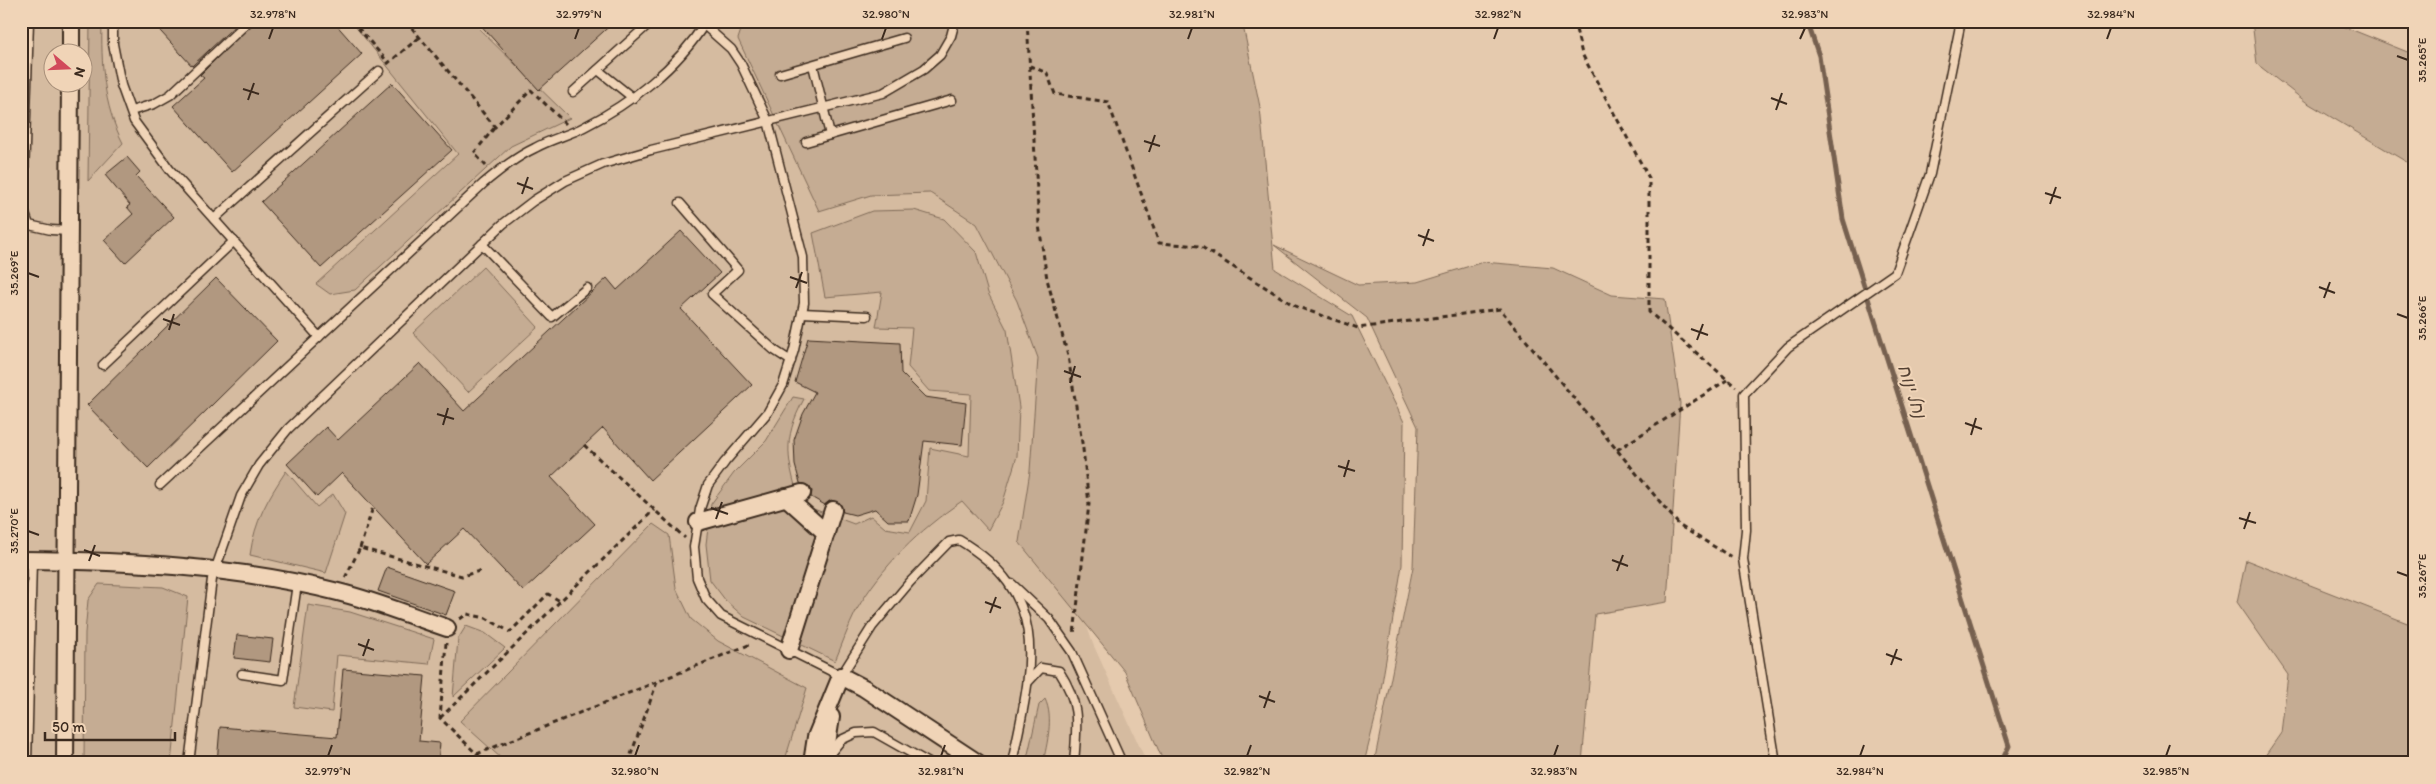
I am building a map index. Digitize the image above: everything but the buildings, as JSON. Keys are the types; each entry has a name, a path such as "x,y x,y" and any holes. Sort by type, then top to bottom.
{"street":[{"path":"71,21 71,42"},
{"path":"65,763 70,92"},
{"path":"698,522 802,492"},
{"path":"786,497 826,533"},
{"path":"789,650 834,510"},
{"path":"27,560 216,569 339,592 447,628"},
{"path":"820,762 841,676 864,688 978,763"}],"lane":[{"path":"29,21 23,208 29,225 37,228 69,231"},
{"path":"113,21 113,44 119,77 134,122 170,170 319,337"},
{"path":"131,111 154,104 170,95 249,21"},
{"path":"573,92 652,21"},
{"path":"190,763 212,579 241,496 259,465 288,429 482,244 533,201 564,181 604,164 883,93 924,69 940,56 951,36 955,21"},
{"path":"1776,763 1743,559 1746,530 1744,394 1788,347 1856,298 1895,273 1930,174 1960,21"},
{"path":"160,485 494,174 535,147 574,132 619,108 633,98 679,56 705,23 731,49 741,64 768,121 803,257 802,312 791,361 782,385 768,412 724,462 708,485 698,522 694,547 697,578 706,599 721,616 841,676 872,627 949,542 959,540 976,550 1049,619 1072,652 1122,763"},
{"path":"780,74 904,38"},
{"path":"813,65 830,135"},
{"path":"598,70 633,98"},
{"path":"214,219 379,72"},
{"path":"806,142 952,100"},
{"path":"680,203 738,270 712,294 774,350 791,361"},
{"path":"103,365 234,241"},
{"path":"482,244 552,317 587,288"},
{"path":"802,312 867,316"},
{"path":"27,560 28,763"},
{"path":"1007,578 1021,605 1028,629 1031,664 1012,763"},
{"path":"242,674 282,680 297,584"},
{"path":"1028,682 1041,668 1059,671 1072,691 1077,722 1074,763"},
{"path":"820,762 841,740 856,733 874,732 929,763"}],"path":[{"path":"352,21 388,63"},
{"path":"406,21 495,127"},
{"path":"1028,21 1046,279 1068,356 1083,449 1089,504 1072,652"},
{"path":"1574,21 1582,54 1649,178 1648,312 1744,394"},
{"path":"379,72 420,37"},
{"path":"1030,66 1047,72 1055,94 1108,102 1159,243 1200,246 1294,306 1358,328 1500,309 1680,526 1735,559 1743,559"},
{"path":"494,174 474,153 495,127 531,90 574,132"},
{"path":"1617,450 1727,380"},
{"path":"584,445 694,547"},
{"path":"339,592 360,548 373,507"},
{"path":"440,718 654,510"},
{"path":"360,548 462,576 483,570"},
{"path":"440,718 447,628 467,614 486,618 510,632 548,594 560,601"},
{"path":"477,754 766,638"},
{"path":"628,763 657,682"},
{"path":"440,718 486,763"},
{"path":"475,763 477,754"}],"shaded area":[{"path":"21,21 1015,21 1071,578 1093,644 1147,763 21,763"},
{"path":"90,21 102,21 103,68 107,99 116,129 123,143 88,181 89,92 92,92 92,42 90,42"},
{"path":"351,21 471,21 570,118 511,146 355,290 330,294 316,284 458,154"},
{"path":"744,21 1242,21 1260,107 1275,269 1352,316 1404,422 1402,565 1378,707 1364,763 1164,763 1125,672 1019,542 1030,471 1038,358 1017,301 977,224 930,193 871,195 819,211 738,39"},
{"path":"2252,21 2330,21 2415,55 2415,167 2306,102 2257,64"},
{"path":"914,210 944,219 976,252 988,293 1007,330 1019,407 1017,456 1003,502 988,530 962,501 931,524 903,550 877,579 856,611 835,661 744,617 726,601 710,580 706,544 711,504 734,473 766,441 793,397 804,399 792,427 789,440 792,475 800,504 854,524 871,516 885,528 910,532 926,501 930,448 969,456 971,394 929,391 908,367 912,328 876,327 882,292 825,297 813,233 872,211"},
{"path":"1274,245 1358,285 1417,282 1483,262 1553,268 1612,295 1665,299 1680,403 1667,602 1595,614 1582,763 1374,763 1413,567 1418,427 1367,318"},
{"path":"483,267 538,327 468,392 413,333"},
{"path":"286,471 317,507 333,494 345,514 326,573 250,555 255,531 263,511"},
{"path":"653,524 669,535 676,588 691,619 718,641 807,688 784,763 502,763 502,759 460,721"},
{"path":"2246,560 2415,626 2415,763 2260,763 2281,733 2288,675 2237,602"},
{"path":"99,584 163,587 188,597 171,763 84,763 85,633 88,600"},
{"path":"308,605 350,612 434,639 429,664 337,655 332,712 294,707"},
{"path":"466,626 485,633 505,648 453,697 458,639"},
{"path":"1045,699 1048,706 1049,722 1043,763 1026,763 1039,705"}],"waterway":[{"name":"נחל ינוח","path":"1807,21 1819,56 1843,219 2009,746 2001,763"}]}
